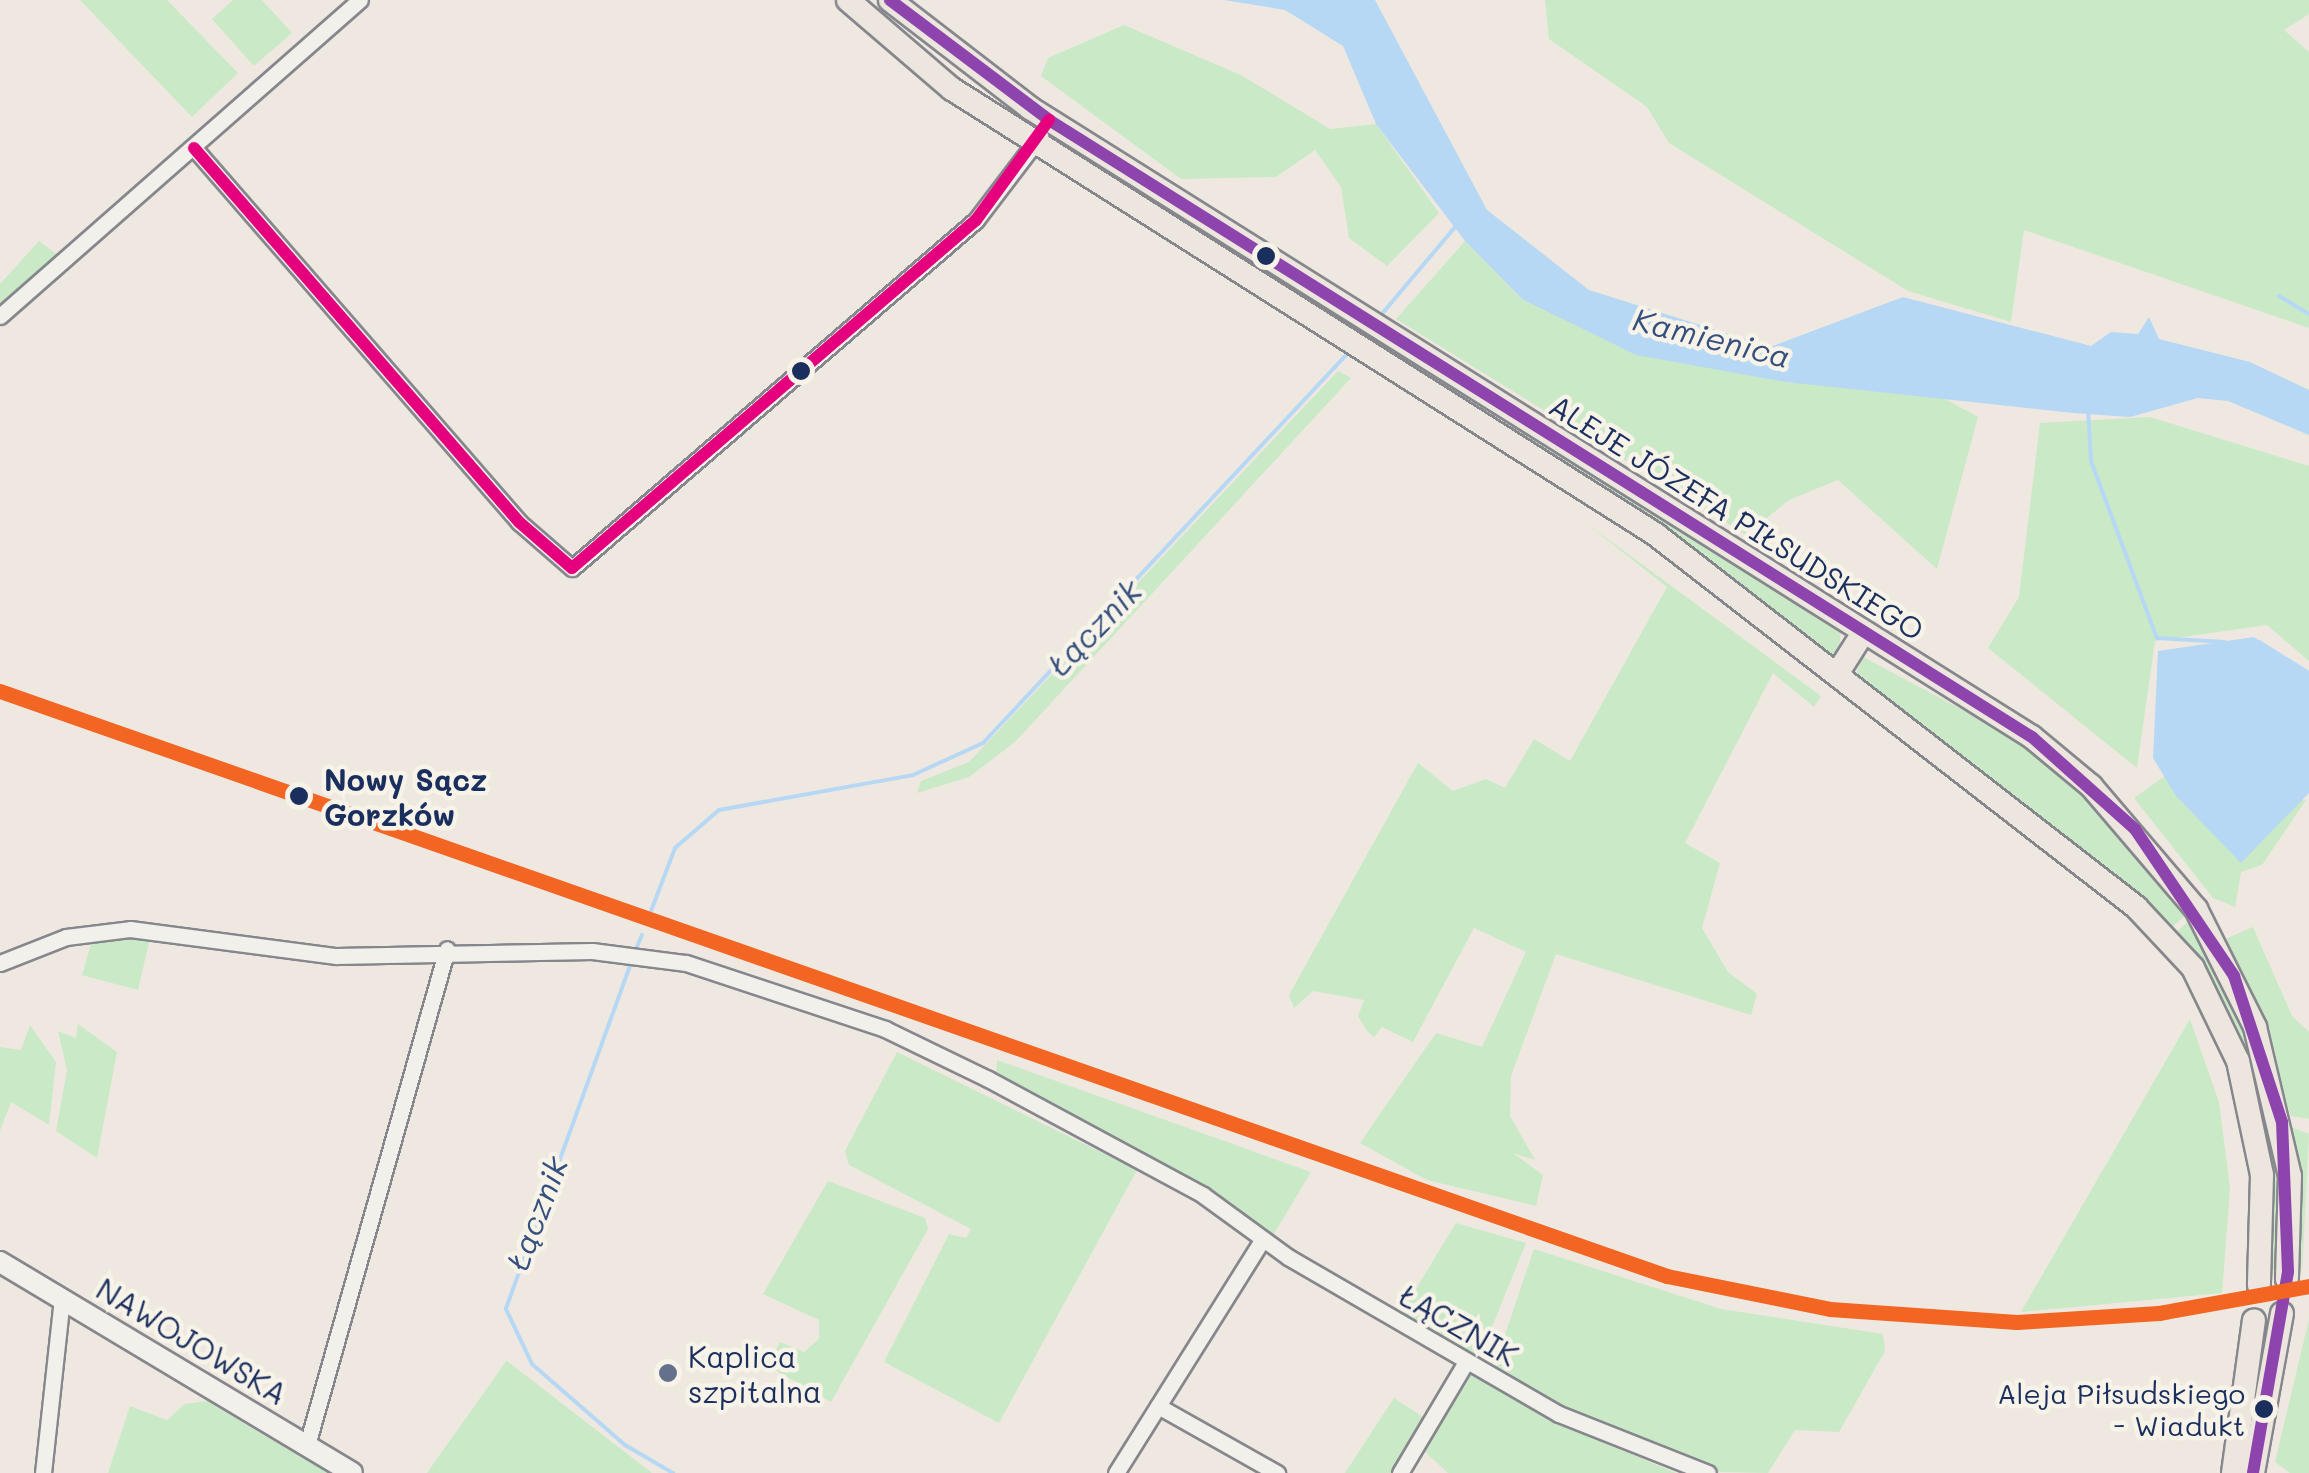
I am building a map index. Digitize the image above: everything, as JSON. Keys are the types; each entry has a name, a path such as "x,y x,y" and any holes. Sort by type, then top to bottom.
{"main road":[{"name":"ALEJE JÓZEFA PIŁSUDSKIEGO","path":"848,0 952,88 1654,534 2136,907 2193,968 2248,1094 2262,1175 2259,1285"},
{"name":"ALEJE JÓZEFA PIŁSUDSKIEGO","path":"890,0 1049,120 2046,750 2134,829 2196,909 2256,1027 2282,1122 2287,1278"},
{"path":"1098,182 1113,160"},
{"path":"1837,674 1864,633"},
{"path":"2253,1473 2282,1314"},
{"path":"2233,1473 2254,1320"}],"street":[{"path":"0,316 360,0"},
{"path":"194,148 519,522 572,568 976,220 1036,143 1049,120"},
{"name":"ŁĄCZNIK","path":"0,963 114,929 336,956 447,949 633,956 686,963 885,1029 1202,1196 1262,1240 1559,1414 1708,1473"},
{"path":"307,1445 447,949"},
{"path":"1116,1473 1262,1240"},
{"name":"NAWOJOWSKA","path":"0,1262 352,1473"},
{"path":"43,1473 62,1299"},
{"path":"1400,1473 1466,1362"},
{"path":"1158,1406 1277,1473"}],"green space":[{"path":"80,0 167,0 238,73 192,117"},
{"path":"233,0 262,0 292,33 254,66 212,19"},
{"path":"1545,0 2309,0 2309,14 2284,30 2309,52 2309,328 2024,230 2011,322 1908,291 1669,143 1647,107 1549,39"},
{"path":"1124,25 1241,75 1330,129 1376,124 1439,213 1387,266 1349,238 1341,187 1315,150 1276,177 1181,179 1041,76 1048,58"},
{"path":"1119,176 1467,393 1475,410 1115,181"},
{"path":"39,241 58,255 0,310 0,284"},
{"path":"1465,241 1522,299 1786,382 1934,393 1978,417 1937,569 1838,480 1789,500 1746,535 1396,319"},
{"path":"1338,371 1351,378 1015,742 969,777 917,793 921,781 969,762"},
{"path":"2150,417 2309,466 2309,661 2267,625 2155,641 2137,768 1988,648 2019,597 2040,423"},
{"path":"1510,422 1841,629 1839,653 1823,654 1500,427"},
{"path":"1587,524 1821,696 1814,707 1773,673 1685,843 1720,863 1702,928 1728,972 1757,994 1751,1015 1556,954 1511,1076 1510,1116 1535,1160 1513,1153 1543,1175 1536,1206 1427,1180 1360,1143 1436,1033 1482,1047 1526,952 1474,928 1413,1042 1382,1027 1374,1037 1367,1031 1358,1016 1364,1000 1313,991 1294,1008 1289,995 1418,763 1453,791 1486,779 1505,788 1534,739 1570,761 1667,587"},
{"path":"1863,657 2019,740 2099,804 2189,912 2170,929 1855,676"},
{"path":"2175,769 2232,792 2306,800 2262,865 2241,872 2235,907 2213,898 2134,798"},
{"path":"2193,917 2238,1004 2282,1167 2277,1263 2267,1282 2263,1130 2174,934"},
{"path":"2253,927 2292,1016 2309,1032 2309,1119 2291,1116 2225,939"},
{"path":"151,934 138,990 82,975 92,941"},
{"path":"2190,1019 2219,1102 2230,1188 2222,1293 2021,1312"},
{"path":"78,1024 117,1052 97,1158 56,1131 67,1070 58,1031 76,1038"},
{"path":"30,1025 56,1062 49,1125 11,1102 0,1131 0,1047 21,1050"},
{"path":"897,1052 1137,1170 999,1423 884,1362 949,1234 966,1238 971,1229 849,1165 845,1151"},
{"path":"997,1060 1311,1172 1272,1237 1179,1172 996,1077"},
{"path":"2291,1127 2309,1134 2302,1276 2300,1174"},
{"path":"828,1181 925,1218 928,1229 831,1402 768,1366 780,1342 804,1352 819,1339 819,1320 763,1294"},
{"path":"1456,1223 1526,1243 1483,1349 1469,1357 1400,1315"},
{"path":"1534,1249 1721,1309 1883,1334 1885,1351 1839,1432 1795,1430 1768,1473 1720,1472 1590,1420 1494,1367"},
{"path":"2309,1319 2309,1473 2290,1473 2275,1462"},
{"path":"507,1361 652,1473 427,1473"},
{"path":"1467,1373 1590,1437 1676,1473 1448,1473 1423,1450"},
{"path":"1394,1398 1423,1417 1394,1473 1345,1473"},
{"path":"207,1401 329,1473 108,1473 130,1406 167,1420 185,1404"}],"water":[{"name":"Kamienica","path":"1224,0 1375,0 1487,210 1589,290 1770,347 1903,297 2091,346 2111,332 2138,334 2149,317 2159,339 2250,362 2309,390 2309,435 2228,401 2198,398 2130,417 2073,413 1786,382 1636,355 1522,299 1465,241 1376,124 1343,46 1285,10"},
{"path":"2254,637 2309,674 2309,793 2241,863 2176,796 2153,758 2158,651"}],"waterway":[{"name":"Łącznik","path":"1381,315 1455,227"},
{"path":"2279,296 2309,314"},
{"name":"Łącznik","path":"651,911 675,848 719,810 913,775 983,743 1348,353"},
{"path":"2088,410 2091,461 2157,638 2225,642"},
{"path":"2259,642 2309,673"},
{"name":"Łącznik","path":"636,949 642,935"},
{"name":"Łącznik","path":"631,963 506,1309 532,1364 625,1445 673,1473"}],"transit line":[{"path":"890,0 1049,120 2032,737 2135,829 2234,976 2282,1122 2288,1272 2253,1473"},
{"path":"194,148 519,522 572,568 976,220 1049,120"},
{"path":"0,691 1667,1276 1830,1309 2017,1322 2159,1313 2309,1286"}],"place":[{"name":"Nowy Sącz Gorzków","path":"299,796"},
{"name":"Kaplica szpitalna","path":"668,1373"},
{"name":"Aleja Piłsudskiego - Wiadukt","path":"2264,1409"}]}
